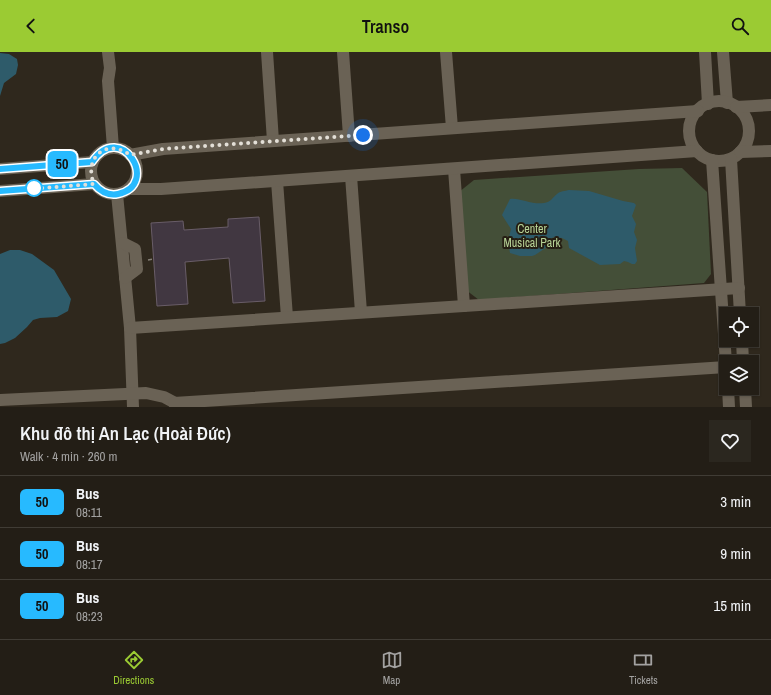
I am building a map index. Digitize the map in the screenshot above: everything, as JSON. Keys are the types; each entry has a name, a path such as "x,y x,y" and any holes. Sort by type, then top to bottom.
{"street":[{"path":"101,52 108,81"},
{"path":"108,52 110,68 108,81 113,148"},
{"path":"266,52 273,141"},
{"path":"343,52 349,136"},
{"path":"446,52 452,128"},
{"path":"705,52 708,104"},
{"path":"723,52 731,105"},
{"path":"740,307 736,156 749,136 748,126 745,117 739,109 721,102 708,104 701,107 694,114 690,124 689,134 692,144 697,152 705,158 723,161 736,156 771,151"},
{"path":"731,105 771,105"},
{"path":"130,155 163,149 698,111"},
{"path":"113,148 124,150 130,155 137,168 137,175 129,189 117,194 106,193 99,190 94,184 90,169 96,155 102,151 113,148"},
{"path":"129,189 161,189 697,152"},
{"path":"712,160 725,355"},
{"path":"0,169 92,162"},
{"path":"454,169 464,306"},
{"path":"351,176 361,312"},
{"path":"277,181 286,317"},
{"path":"0,191 94,184"},
{"path":"117,194 123,243 130,328 133,407"},
{"path":"130,328 739,288"},
{"path":"0,400 146,393 164,397 178,405 719,367"},
{"path":"728,395 729,407"},
{"path":"745,395 746,407"}],"green space":[{"name":"Center Musical Park","path":"682,168 707,192 711,274 704,283 479,300 466,290 459,192 474,180 639,169"}],"water":[{"path":"0,53 9,54 17,59 18,65 16,74 4,83 0,96"},
{"path":"569,190 589,191 634,203 636,205 632,216 636,224 634,232 637,240 635,248 637,261 635,264 624,261 620,264 600,265 569,248 568,241 562,238 554,237 550,239 547,247 535,255 520,256 510,253 508,241 511,229 502,215 510,199 544,203 550,201 560,192"},
{"path":"10,250 20,250 32,254 54,270 71,299 68,311 57,317 33,320 15,338 0,344 0,254"}],"building":[{"path":"259,217 265,301 233,303 229,258 185,262 188,304 157,306 151,223 183,221 184,230 228,227 228,219"}],"bus line":[{"name":"50","path":"0,169 92,162 96,155 109,148 124,150 130,155 137,168 137,175 134,182 129,189 122,193 106,193 99,190 94,184 0,191"}],"route":[{"path":"34,188 31,189 94,184 90,169 92,162 96,155 109,148 124,150 130,155 163,149 363,135"}]}
